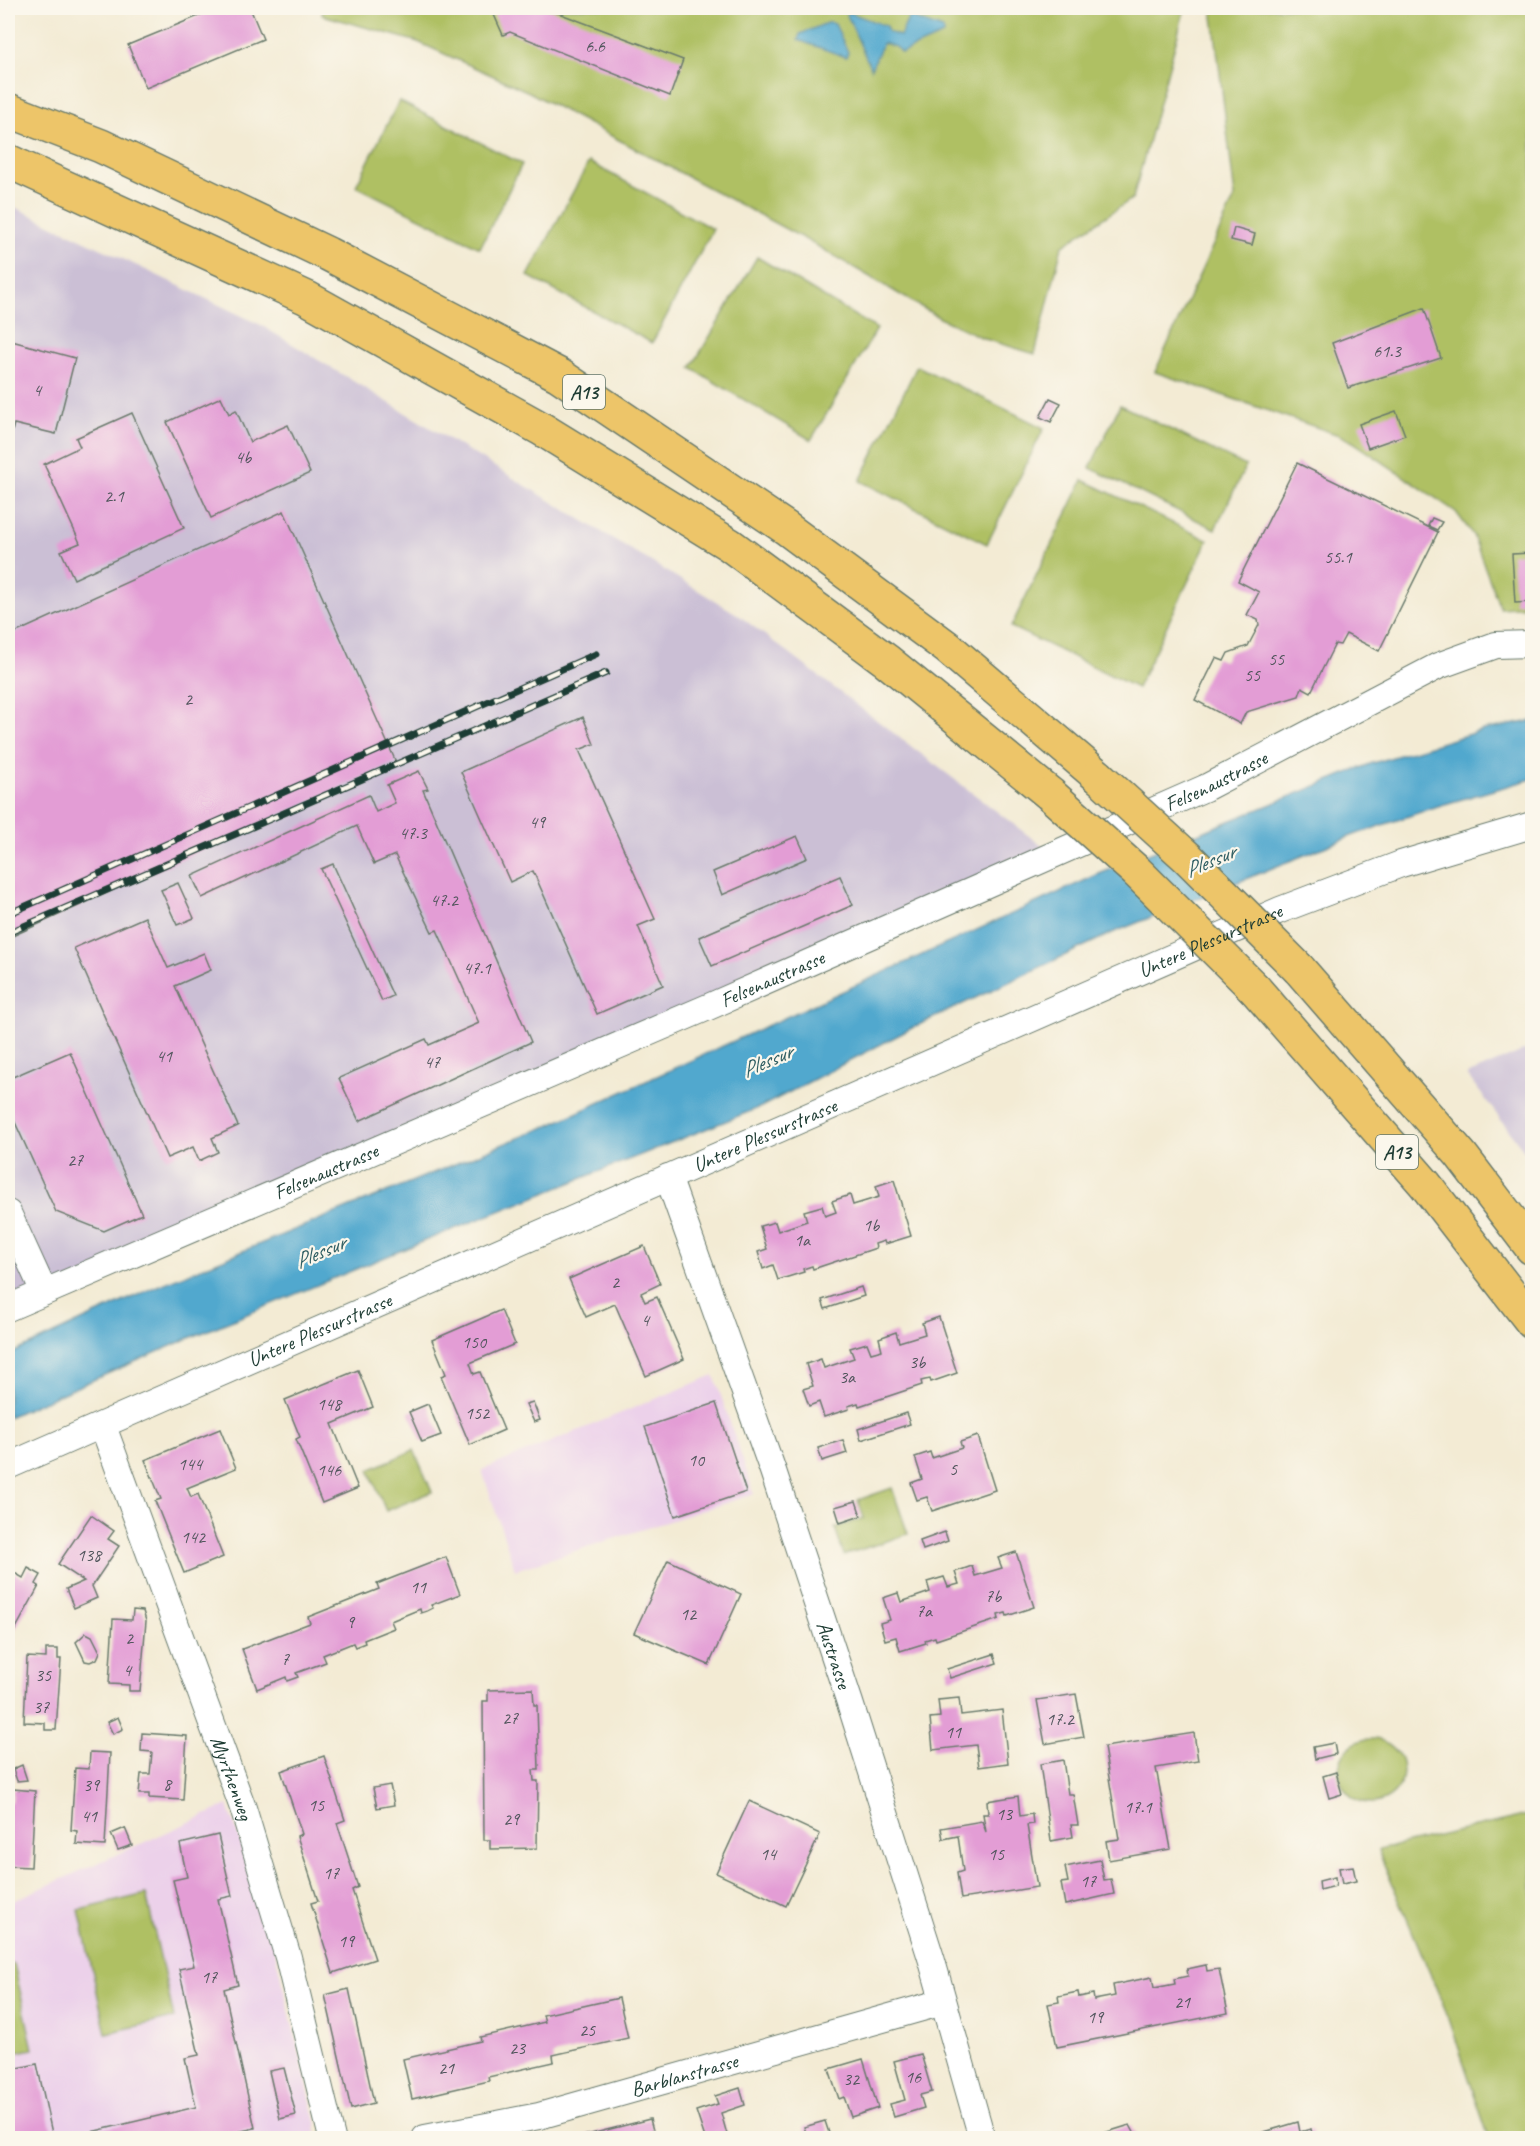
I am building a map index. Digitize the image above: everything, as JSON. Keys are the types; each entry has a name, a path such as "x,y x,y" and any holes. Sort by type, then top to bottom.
{"highway":[{"name":"A13","path":"8,110 101,146 328,254 559,375 786,528 929,633 1098,776 1188,858 1299,969 1461,1155 1533,1248"},
{"name":"A13","path":"8,161 308,298 540,428 730,545 886,661 1050,794 1136,871 1254,989 1425,1184 1533,1322"}],"street":[{"name":"Felsenaustrasse","path":"8,1308 706,1008 1205,788 1438,666 1496,645 1533,644"},
{"name":"Untere Plessurstrasse","path":"8,1466 1280,910 1401,864 1533,825"},
{"name":"Austrasse","path":"668,1177 773,1471 850,1703 943,2002 982,2139"},
{"path":"8,1213 44,1292"},
{"name":"Myrthenweg","path":"103,1426 243,1808 288,1957 332,2139"},
{"name":"Barblanstrasse","path":"425,2139 539,2116 943,2002"}],"shaded area":[{"path":"8,204 259,324 737,614 1054,855 8,1308"},
{"path":"1532,1047 1532,1161 1467,1075"},
{"path":"714,1375 754,1494 515,1570 482,1470"},
{"path":"228,1805 268,1924 317,2126 315,2138 8,2138 8,1903"}],"green space":[{"path":"323,8 1185,8 1133,198 1062,246 1035,354 985,339 940,318 814,244 529,92 418,42 322,15"},
{"path":"1212,8 1532,8 1532,606 1500,608 1473,535 1456,512 1353,442 1339,435 1155,372 1235,197"},
{"path":"399,101 522,164 480,248 356,186"},
{"path":"589,162 713,229 652,343 528,276"},
{"path":"757,257 877,329 811,440 691,368"},
{"path":"917,366 1044,428 987,544 860,481"},
{"path":"1120,405 1246,466 1215,529 1090,468"},
{"path":"1083,480 1208,540 1137,688 1011,627"},
{"path":"414,1450 432,1492 386,1511 369,1470"},
{"path":"892,1488 908,1534 844,1555 835,1528 864,1518 858,1500"},
{"path":"1371,1739 1389,1745 1397,1753 1403,1771 1397,1789 1389,1797 1371,1803 1353,1797 1345,1789 1339,1771 1345,1753 1353,1745"},
{"path":"1532,1814 1532,2138 1489,2138 1448,2016 1378,1850"},
{"path":"146,1894 174,2018 106,2033 79,1910"},
{"path":"14,1964 33,2049 8,2054 8,1965"}],"water":[{"path":"848,12 886,26 888,32 900,36 909,17 943,29 943,35 901,53 896,47 883,43 871,69 847,15"},
{"path":"829,22 835,24 848,52 846,57 798,40 800,34"},
{"name":"Plessur","path":"1532,721 1532,779 1438,806 1354,835 1112,933 912,1028 761,1107 419,1243 187,1339 8,1417 8,1355 155,1287 550,1125 1099,874 1370,764 1483,730"}],"building":[{"path":"218,8 250,8 263,39 146,88 128,45"},
{"path":"491,8 545,8 683,60 670,96 510,32 503,35"},
{"path":"1234,228 1255,234 1252,245 1231,240"},
{"path":"1424,308 1441,358 1348,388 1332,343"},
{"path":"8,340 75,358 56,434 14,424 8,446"},
{"path":"221,397 229,414 236,410 250,442 288,425 310,473 211,518 167,422"},
{"path":"1050,398 1061,403 1051,422 1040,417"},
{"path":"1396,411 1405,435 1368,448 1359,424"},
{"path":"132,413 184,528 74,579 61,551 80,543 44,464 80,447 76,438"},
{"path":"1297,463 1438,532 1379,651 1346,634 1340,645 1335,644 1311,692 1302,687 1299,696 1246,712 1240,724 1195,700 1216,658 1224,661 1228,653 1248,646 1259,625 1258,620 1247,615 1259,592 1238,581"},
{"path":"284,511 396,762 8,938 8,636"},
{"path":"1432,518 1442,522 1437,530 1428,526"},
{"path":"1530,542 1532,542 1532,602 1515,603 1512,554 1531,553"},
{"path":"583,717 594,744 579,750 655,919 638,926 663,985 597,1014 533,871 510,882 461,772"},
{"path":"419,771 428,789 423,790 531,1042 359,1121 339,1078 426,1039 429,1045 479,1023 437,930 432,932 395,855 374,864 357,826 202,898 192,876 369,795 376,812 395,803 387,785"},
{"path":"797,836 807,858 722,895 713,872"},
{"path":"333,864 393,996 382,1001 321,869"},
{"path":"840,876 853,905 712,966 699,937"},
{"path":"178,883 194,918 177,925 161,890"},
{"path":"145,917 168,968 204,953 211,970 175,986 238,1126 212,1138 218,1152 199,1161 193,1147 167,1158 74,948"},
{"path":"70,1052 142,1214 104,1231 56,1212 8,1107 8,1079"},
{"path":"894,1180 911,1236 885,1244 884,1241 875,1244 876,1248 813,1269 812,1266 803,1269 804,1272 778,1280 773,1265 763,1269 758,1252 767,1249 760,1226 775,1222 778,1231 807,1221 804,1211 822,1206 825,1216 836,1212 832,1201 850,1195 853,1205 879,1197 876,1186"},
{"path":"644,1246 660,1284 641,1293 645,1302 657,1297 684,1359 646,1376 615,1304 586,1317 569,1279"},
{"path":"861,1287 864,1296 825,1309 822,1300"},
{"path":"501,1310 515,1344 470,1363 474,1374 480,1372 504,1430 470,1445 441,1376 446,1374 432,1340"},
{"path":"939,1317 957,1373 931,1382 930,1379 921,1381 922,1385 859,1406 858,1403 848,1406 849,1409 824,1417 819,1402 809,1406 803,1389 813,1386 806,1364 821,1359 824,1368 854,1358 850,1348 867,1343 871,1353 882,1350 879,1338 896,1332 899,1342 925,1334 922,1323"},
{"path":"358,1370 373,1407 332,1424 358,1488 322,1503 296,1439 300,1437 285,1400"},
{"path":"533,1402 540,1420 534,1422 526,1404"},
{"path":"716,1403 746,1492 675,1516 645,1427"},
{"path":"428,1404 441,1435 422,1442 409,1412"},
{"path":"906,1413 910,1424 861,1440 858,1429"},
{"path":"220,1429 236,1468 187,1488 191,1497 198,1494 223,1557 184,1573 155,1501 161,1499 145,1460"},
{"path":"978,1436 995,1490 932,1511 927,1497 917,1500 911,1483 922,1479 915,1457 930,1452 932,1458 962,1448 960,1442"},
{"path":"843,1440 847,1453 822,1461 818,1448"},
{"path":"856,1501 861,1516 840,1523 835,1507"},
{"path":"91,1515 114,1531 108,1539 119,1546 92,1586 97,1598 74,1608 66,1589 84,1581 58,1564"},
{"path":"945,1532 948,1541 923,1550 920,1541"},
{"path":"1016,1552 1034,1607 1007,1616 1006,1613 998,1615 999,1619 936,1640 935,1637 925,1640 926,1643 900,1651 896,1637 885,1640 880,1623 890,1620 883,1598 898,1593 901,1602 930,1592 927,1582 944,1577 948,1587 959,1584 955,1572 972,1566 975,1576 1002,1568 998,1558"},
{"path":"446,1557 460,1594 431,1605 433,1608 427,1611 421,1613 420,1609 391,1621 394,1628 364,1640 365,1643 355,1647 353,1643 323,1655 326,1662 296,1673 298,1677 287,1681 286,1677 257,1689 242,1649 310,1623 308,1617 379,1589 377,1584"},
{"path":"668,1560 741,1594 709,1665 634,1633"},
{"path":"28,1568 41,1575 36,1584 39,1586 15,1630 8,1626 8,1569 23,1578"},
{"path":"133,1610 143,1611 146,1621 140,1691 129,1691 129,1685 109,1684 113,1619 132,1620"},
{"path":"86,1633 92,1636 100,1652 97,1659 90,1662 85,1661 76,1642"},
{"path":"46,1649 58,1649 58,1659 61,1659 56,1730 45,1730 45,1723 24,1722 27,1657 46,1658"},
{"path":"994,1654 997,1663 950,1678 947,1669"},
{"path":"533,1689 534,1705 537,1705 539,1770 533,1770 534,1781 538,1781 537,1848 490,1849 490,1840 484,1840 483,1701 488,1701 488,1690"},
{"path":"1076,1694 1084,1737 1045,1744 1037,1700"},
{"path":"959,1698 961,1715 1002,1710 1008,1763 979,1767 976,1745 933,1750 930,1718 940,1717 938,1700"},
{"path":"118,1717 123,1729 113,1734 107,1722"},
{"path":"142,1733 187,1736 183,1800 149,1798 149,1794 139,1794 141,1774 150,1774 152,1752 141,1751"},
{"path":"1194,1733 1198,1761 1156,1768 1171,1849 1109,1860 1106,1841 1119,1839 1104,1747"},
{"path":"1334,1743 1336,1754 1315,1759 1313,1747"},
{"path":"90,1752 110,1753 105,1846 76,1844 77,1831 71,1830 75,1768 89,1769"},
{"path":"324,1756 345,1820 337,1823 358,1887 352,1890 375,1959 333,1973 311,1903 318,1901 297,1836 302,1834 281,1771"},
{"path":"1063,1760 1068,1794 1073,1794 1078,1825 1071,1825 1073,1837 1051,1841 1040,1764"},
{"path":"22,1765 27,1780 17,1781 13,1769"},
{"path":"1336,1772 1342,1794 1329,1798 1323,1776"},
{"path":"390,1785 394,1805 377,1808 373,1788"},
{"path":"13,1789 35,1791 31,1867 8,1866 8,1802 12,1802"},
{"path":"1018,1796 1020,1816 1032,1814 1033,1824 1027,1825 1037,1887 961,1899 957,1873 963,1871 958,1836 943,1839 941,1828 982,1821 986,1832 983,1814 988,1814 987,1801"},
{"path":"749,1801 820,1834 786,1906 716,1873"},
{"path":"125,1828 132,1845 118,1850 111,1834"},
{"path":"218,1835 232,1896 218,1899 238,1985 224,1989 255,2128 211,2138 66,2138 196,2107 185,2058 199,2055 179,1969 194,1966 173,1880 187,1877 180,1844"},
{"path":"1100,1860 1104,1880 1111,1879 1114,1894 1065,1905 1061,1883 1068,1882 1065,1867"},
{"path":"1353,1866 1356,1881 1342,1884 1339,1868"},
{"path":"1335,1877 1336,1886 1320,1890 1319,1881"},
{"path":"1206,1965 1207,1971 1219,1969 1228,2013 1057,2047 1048,2004 1059,2002 1058,1996 1078,1992 1079,1997 1093,1994 1094,2000 1115,1996 1113,1985 1152,1977 1154,1988 1175,1984 1174,1979 1188,1976 1187,1969"},
{"path":"349,1989 374,2103 351,2109 325,1995"},
{"path":"619,1998 628,2038 553,2055 554,2062 488,2077 489,2081 412,2099 403,2059 481,2041 480,2037 545,2022 543,2015"},
{"path":"921,2054 932,2092 920,2095 924,2108 894,2117 890,2104 905,2100 894,2061"},
{"path":"863,2059 878,2108 851,2117 844,2097 839,2099 829,2069"},
{"path":"37,2064 53,2138 11,2138 8,2123 8,2070"},
{"path":"284,2068 296,2115 280,2119 269,2071"},
{"path":"740,2088 745,2105 721,2113 728,2138 705,2138 696,2111 718,2104 715,2096"},
{"path":"650,2119 655,2138 584,2138 583,2136"},
{"path":"825,2121 830,2136 808,2138 804,2127"},
{"path":"1298,2122 1300,2132 1311,2129 1313,2138 1244,2138"},
{"path":"1130,2125 1137,2138 1088,2138"}],"railway":[{"path":"8,914 596,654"},
{"path":"8,933 606,673"}]}
